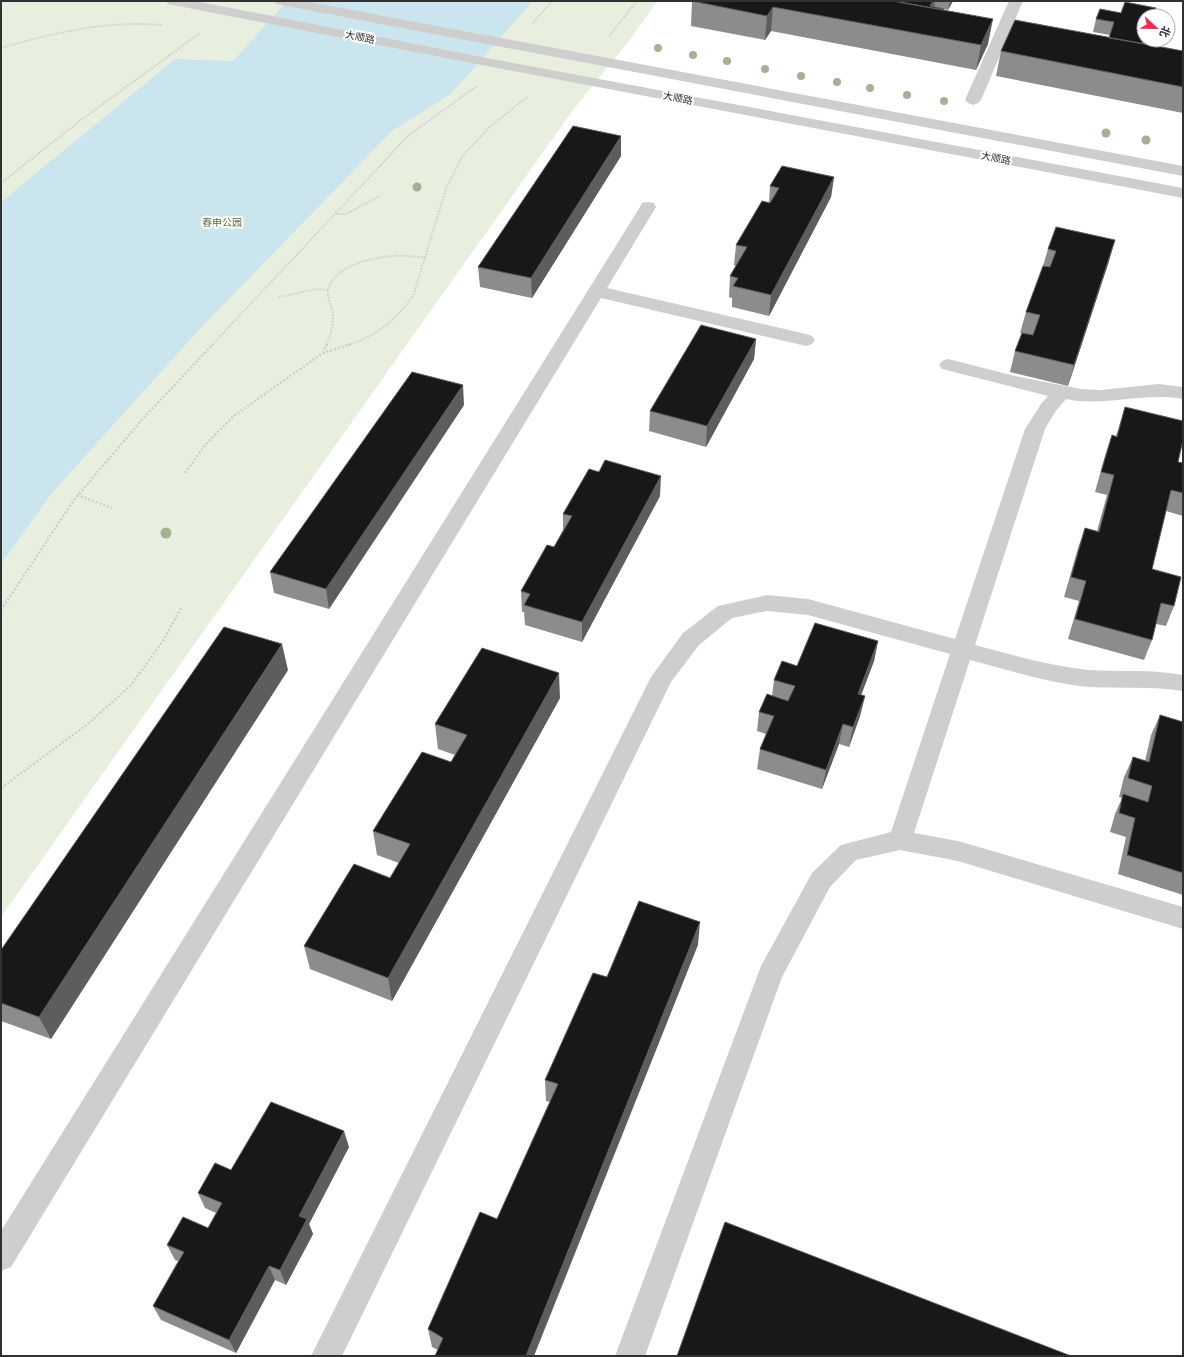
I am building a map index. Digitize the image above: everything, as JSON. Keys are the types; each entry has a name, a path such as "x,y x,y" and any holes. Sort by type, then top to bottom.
{"street":[{"name":"大顺路","path":"173,1 492,63 1183,193"},
{"name":"大顺路","path":"281,1 1183,171"},
{"path":"973,100 1016,1"},
{"path":"1,1257 648,207"},
{"path":"596,291 806,340"},
{"path":"948,365 1019,384 1087,396 1106,397 1140,390 1170,390 1183,393"},
{"path":"900,840 1035,429 1048,408 1062,392"},
{"path":"326,1356 662,677 691,639 726,612 767,603 808,607 1038,670 1087,678 1166,680 1183,683"},
{"path":"630,1356 770,974 821,880 849,852 900,840 958,850 1183,918"}],"path":[{"path":"532,24 552,1"},
{"path":"608,37 637,1"},
{"path":"1,48 47,35 116,24 162,25"},
{"path":"1,183 82,120 202,32 196,31"},
{"path":"1,610 77,495 140,422 409,135 475,88 480,82"},
{"path":"185,473 206,444 235,415 267,391 323,353 362,341 385,327 396,317 413,296 446,189 463,155 490,127 528,96"},
{"path":"336,214 346,214 380,196"},
{"path":"323,353 332,328 334,314 328,300 328,290 333,279 344,268 361,262 391,256 425,257"},
{"path":"280,297 316,288 328,290"},
{"path":"77,495 112,508"},
{"path":"1,788 89,724 131,685 163,641 181,608"}],"green space":[{"name":"春申公园","path":"1,1 657,1 632,37 573,110 1,917"}],"water":[{"path":"287,1 533,1 451,94 392,131 197,332 52,493 1,564 1,202 175,59 233,61"}],"building":[{"path":"692,1 893,1 993,19 981,45 773,7 767,16"},
{"path":"933,1 930,6 944,10 899,2"},
{"path":"1125,2 1156,8 1136,8 1136,43 1109,38 1114,22 1096,19 1100,9 1121,13"},
{"path":"1015,20 1136,42 1136,48 1167,48 1183,51 1183,87 1001,51"},
{"path":"573,126 621,136 531,278 478,267"},
{"path":"782,166 834,177 771,295 733,286 738,278 730,276 747,247 736,245 762,201 770,203 779,188 770,186"},
{"path":"1056,227 1115,240 1074,365 1015,351 1022,333 1033,335 1040,315 1026,312 1043,266 1050,267 1056,251 1048,249"},
{"path":"701,325 756,339 707,426 650,411"},
{"path":"412,372 463,385 326,589 270,572"},
{"path":"1125,407 1183,421 1183,440 1178,462 1183,463 1183,493 1171,490 1152,569 1181,577 1174,606 1161,603 1152,640 1075,619 1086,581 1071,577 1085,528 1099,532 1114,475 1101,472 1112,435 1117,437"},
{"path":"605,460 661,476 582,622 524,605 530,594 521,591 547,545 554,547 572,516 563,514 589,469 599,472"},
{"path":"815,623 878,641 858,694 865,696 853,727 843,724 826,770 760,749 774,716 759,712 767,694 788,701 795,686 774,680 782,661 797,666"},
{"path":"224,627 282,644 39,1017 1,1003 1,950"},
{"path":"482,648 559,673 388,978 304,946 354,864 390,878 410,844 373,831 422,752 451,762 467,735 435,724"},
{"path":"1160,715 1183,722 1183,873 1127,855 1135,818 1119,813 1123,794 1148,802 1152,786 1128,778 1133,757 1149,762"},
{"path":"639,901 700,922 526,1356 435,1356 443,1338 428,1329 480,1212 497,1219 558,1084 545,1080 593,973 607,977"},
{"path":"271,1102 344,1131 299,1216 307,1219 280,1270 269,1266 229,1340 153,1306 184,1252 167,1245 183,1217 208,1228 222,1203 198,1193 215,1163 231,1170"},
{"path":"725,1222 1071,1356 677,1356"}]}
